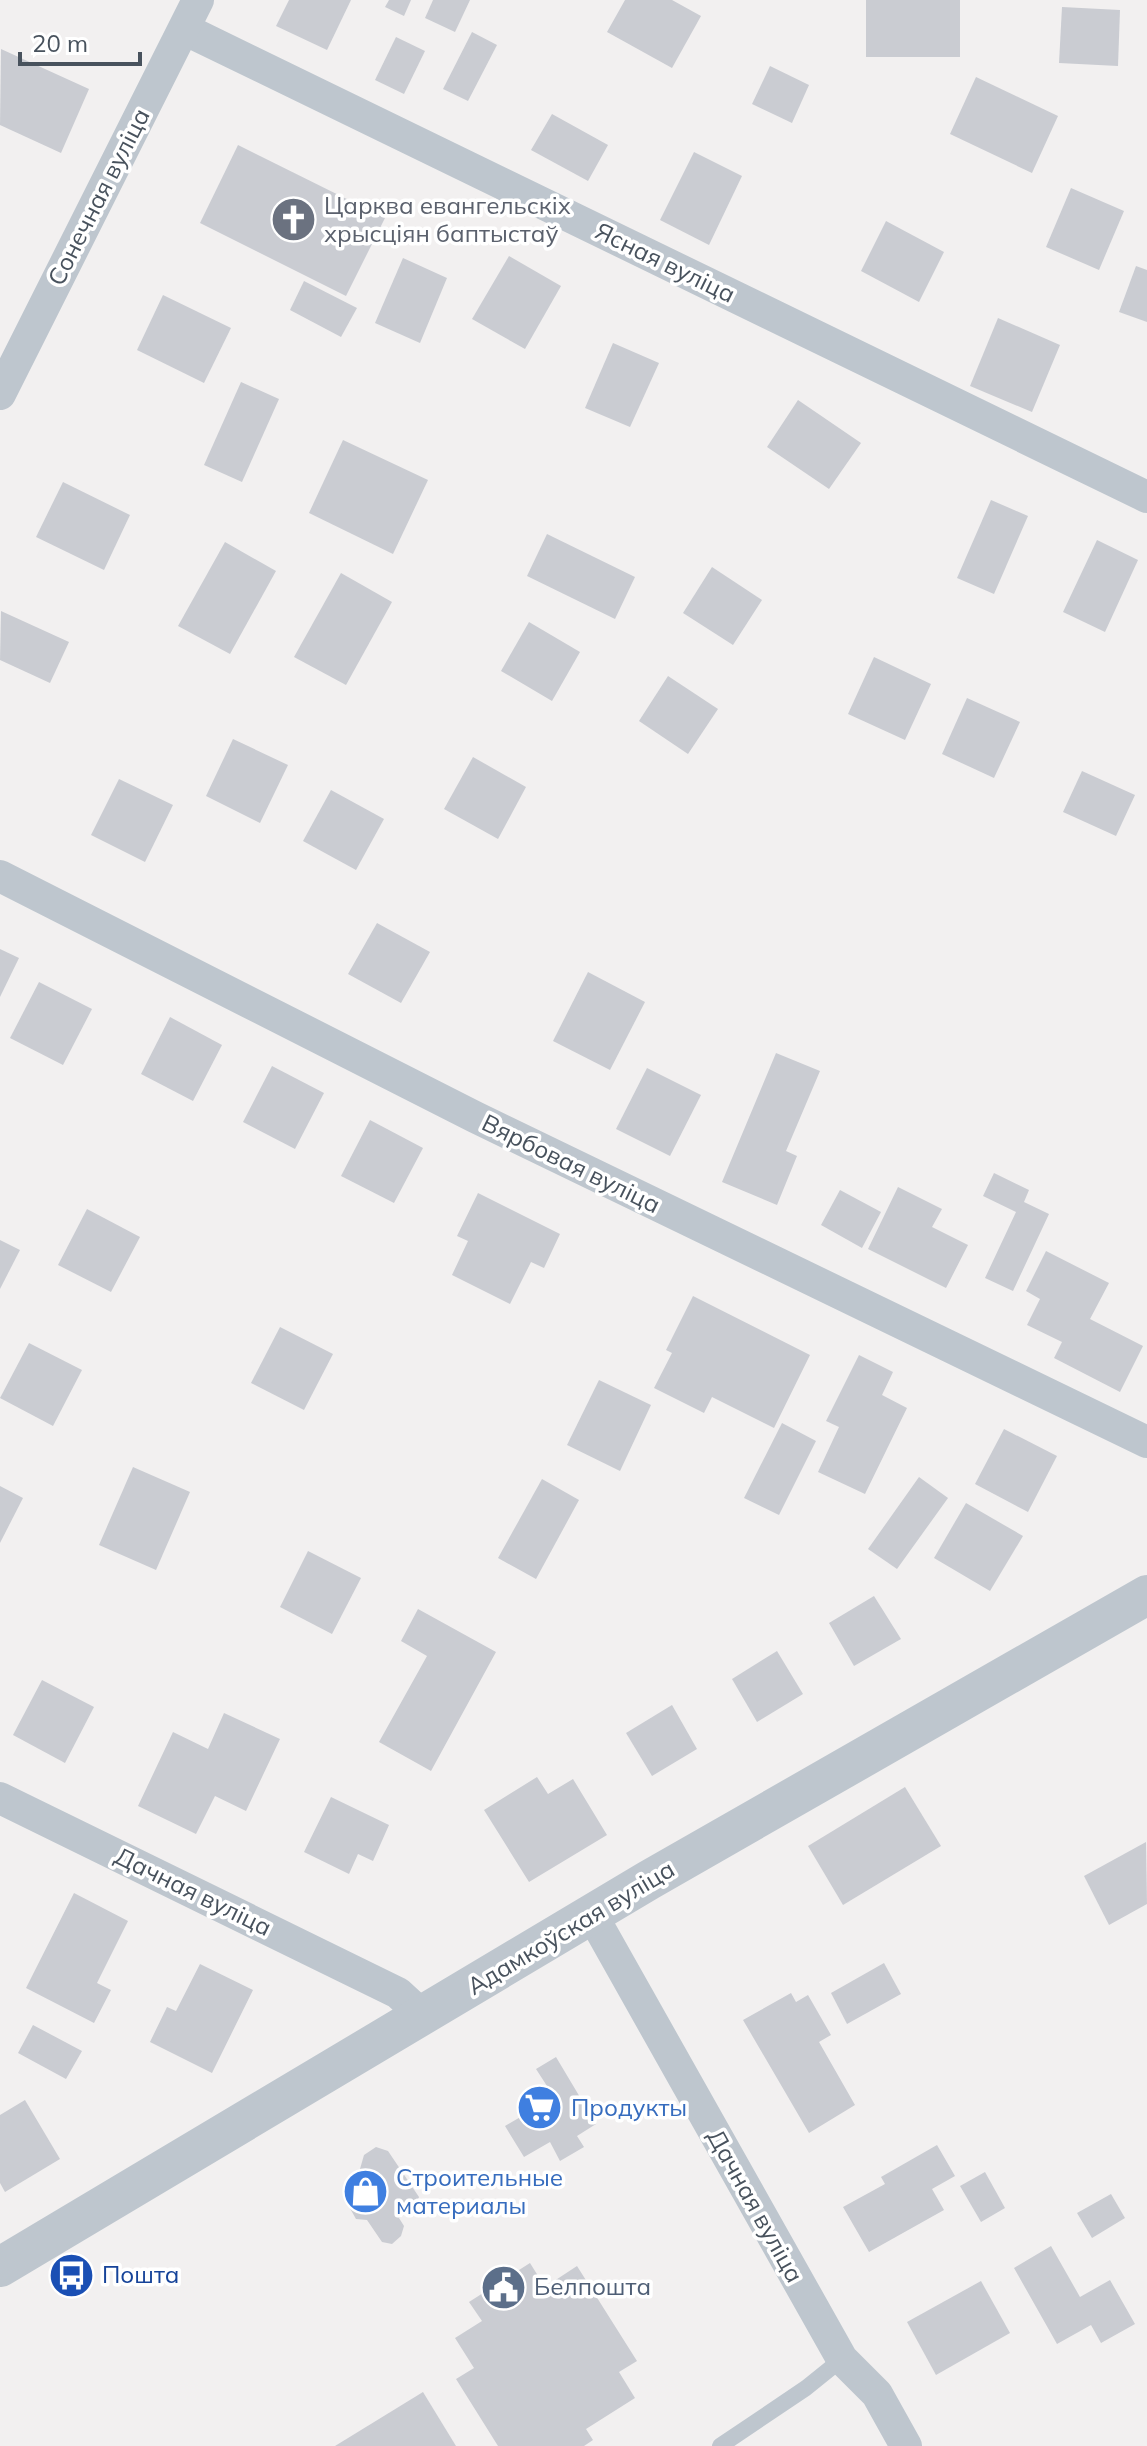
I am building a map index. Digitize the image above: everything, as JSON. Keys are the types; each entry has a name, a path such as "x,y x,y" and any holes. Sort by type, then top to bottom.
{"street":[{"name":"Сонечная вуліца","path":"0,394 198,0"},
{"name":"Ясная вуліца","path":"184,29 1147,497"},
{"name":"Вярбовая вуліца","path":"0,876 475,1117 1147,1442"},
{"name":"Адамкоўская вуліца","path":"0,2267 592,1915 1147,1595"},
{"name":"Дачная вуліца","path":"0,1798 398,1993 423,2016"},
{"name":"Дачная вуліца","path":"592,1915 842,2359 877,2394 906,2446"}],"lane":[{"path":"720,2446 806,2388 842,2359"}],"building":[{"path":"289,0 351,0 327,50 276,26"},
{"path":"389,0 411,0 404,16 385,7"},
{"path":"433,0 470,0 455,32 425,18"},
{"path":"625,0 672,0 701,16 672,68 607,32"},
{"path":"866,0 960,0 960,57 866,57"},
{"path":"1062,7 1120,10 1118,66 1059,63"},
{"path":"472,32 497,45 468,101 443,89"},
{"path":"396,37 425,51 404,94 375,80"},
{"path":"1,49 89,89 61,153 0,125"},
{"path":"770,66 809,85 792,123 752,104"},
{"path":"976,77 1058,116 1032,173 950,134"},
{"path":"552,114 608,145 588,181 531,150"},
{"name":"Царква евангельскіх хрысціян баптыстаў","path":"238,145 385,218 346,296 200,223"},
{"path":"694,152 742,176 709,245 660,220"},
{"path":"1071,188 1124,211 1099,270 1046,247"},
{"path":"886,221 944,252 919,302 861,271"},
{"path":"509,256 561,286 525,349 472,319"},
{"path":"403,258 447,278 420,343 375,323"},
{"path":"1136,266 1147,270 1147,322 1119,312"},
{"path":"304,281 357,308 341,337 290,310"},
{"path":"163,295 231,328 204,383 137,350"},
{"path":"998,318 1060,345 1032,412 970,386"},
{"path":"613,343 659,363 630,427 585,408"},
{"path":"241,382 279,399 242,482 204,465"},
{"path":"798,400 861,443 829,489 767,447"},
{"path":"343,440 428,480 393,554 309,513"},
{"path":"63,482 130,515 104,570 36,537"},
{"path":"991,500 1028,516 994,594 957,578"},
{"path":"547,534 635,577 615,619 527,576"},
{"path":"1097,540 1138,560 1105,632 1063,612"},
{"path":"225,542 276,571 230,654 178,626"},
{"path":"712,567 762,600 733,645 683,613"},
{"path":"341,573 392,602 346,685 294,657"},
{"path":"1,611 69,642 50,683 0,660"},
{"path":"529,622 580,652 552,701 501,671"},
{"path":"874,657 931,684 905,740 848,714"},
{"path":"668,676 718,709 688,754 639,721"},
{"path":"967,698 1020,722 994,778 942,754"},
{"path":"233,739 288,765 260,823 206,796"},
{"path":"473,757 526,787 498,839 444,809"},
{"path":"1082,771 1135,795 1116,836 1063,812"},
{"path":"119,779 173,805 145,862 91,835"},
{"path":"331,790 384,819 356,870 303,841"},
{"path":"377,923 430,952 401,1003 348,974"},
{"path":"0,949 19,958 0,997"},
{"path":"588,972 645,1002 610,1070 553,1041"},
{"path":"39,982 92,1009 63,1065 10,1038"},
{"path":"170,1017 222,1045 193,1101 141,1074"},
{"path":"776,1053 820,1071 786,1151 797,1156 777,1205 722,1182"},
{"path":"272,1066 324,1093 295,1149 243,1122"},
{"path":"647,1068 701,1095 670,1156 616,1129"},
{"path":"370,1120 423,1148 394,1203 341,1176"},
{"path":"994,1173 1029,1190 1024,1202 1049,1214 1013,1291 985,1278 1016,1212 983,1196"},
{"path":"898,1187 942,1209 932,1227 968,1245 946,1288 868,1249"},
{"path":"840,1190 881,1212 862,1248 821,1225"},
{"path":"478,1193 560,1234 544,1268 531,1262 510,1304 452,1275 468,1241 457,1236"},
{"path":"87,1209 140,1237 111,1292 58,1265"},
{"path":"0,1240 20,1250 0,1289"},
{"path":"1046,1251 1109,1283 1090,1319 1143,1346 1120,1392 1054,1358 1062,1342 1027,1325 1040,1299 1026,1291"},
{"path":"693,1296 810,1355 774,1428 712,1397 704,1413 654,1388 672,1353 666,1350"},
{"path":"280,1327 333,1354 304,1410 251,1383"},
{"path":"29,1343 82,1370 53,1426 0,1398"},
{"path":"859,1355 893,1372 882,1395 907,1408 865,1494 818,1472 839,1427 826,1421"},
{"path":"599,1380 651,1405 620,1471 567,1445"},
{"path":"782,1423 816,1441 779,1515 744,1498"},
{"path":"1004,1429 1057,1456 1028,1512 975,1484"},
{"path":"133,1467 190,1492 156,1570 99,1545"},
{"path":"919,1477 948,1498 897,1569 868,1549"},
{"path":"542,1479 579,1500 536,1579 498,1558"},
{"path":"0,1486 23,1498 0,1543"},
{"path":"966,1503 1023,1536 990,1591 934,1558"},
{"path":"308,1551 361,1578 332,1634 280,1607"},
{"path":"874,1596 901,1639 854,1666 829,1623"},
{"path":"418,1609 496,1652 431,1771 379,1742 427,1656 401,1641"},
{"path":"777,1651 803,1694 757,1722 732,1679"},
{"path":"42,1680 94,1707 65,1763 13,1735"},
{"path":"672,1705 697,1749 652,1776 626,1733"},
{"path":"224,1713 280,1739 246,1811 215,1796 196,1834 138,1806 173,1732 208,1749"},
{"path":"537,1777 548,1794 573,1779 607,1835 529,1882 484,1810"},
{"path":"905,1787 941,1846 843,1905 808,1846"},
{"path":"331,1797 389,1825 373,1861 358,1854 349,1874 304,1852"},
{"path":"1146,1842 1147,1904 1109,1925 1084,1876"},
{"path":"74,1893 128,1921 97,1983 111,1990 94,2023 26,1988"},
{"path":"884,1963 901,1994 847,2024 831,1993"},
{"path":"200,1964 253,1990 212,2073 150,2042 167,2007 176,2011"},
{"path":"791,1993 796,2002 808,1995 831,2035 819,2042 855,2105 809,2133 743,2020"},
{"path":"33,2025 82,2051 66,2079 18,2053"},
{"path":"556,2057 596,2124 577,2136 584,2147 560,2161 550,2142 524,2157 505,2126 529,2112 522,2101 547,2086 536,2069"},
{"path":"25,2100 60,2159 5,2192 0,2183 0,2115"},
{"path":"937,2145 955,2176 932,2189 944,2210 869,2252 843,2207 885,2184 881,2177"},
{"path":"376,2147 388,2151 419,2197 414,2210 399,2218 404,2226 401,2236 392,2244 382,2242 367,2220 356,2219 347,2203 352,2190 366,2180 360,2169 364,2155"},
{"path":"985,2172 1005,2208 981,2222 960,2186"},
{"path":"1111,2194 1125,2218 1092,2238 1077,2213"},
{"path":"1051,2246 1080,2297 1110,2280 1135,2324 1101,2343 1091,2325 1057,2344 1014,2268"},
{"path":"530,2263 545,2287 577,2266 637,2361 619,2372 635,2398 586,2429 593,2440 584,2446 498,2446 456,2379 474,2368 455,2338 482,2321 469,2302"},
{"path":"981,2281 1010,2333 936,2375 907,2322"},
{"path":"423,2392 456,2446 335,2446"}],"place":[{"name":"Царква евангельскіх хрысціян баптыстаў","path":"293,220"},
{"name":"Продукты","path":"540,2108"},
{"name":"Строительные материалы","path":"365,2192"},
{"name":"Пошта","path":"71,2275"},
{"name":"Белпошта","path":"503,2287"}]}
